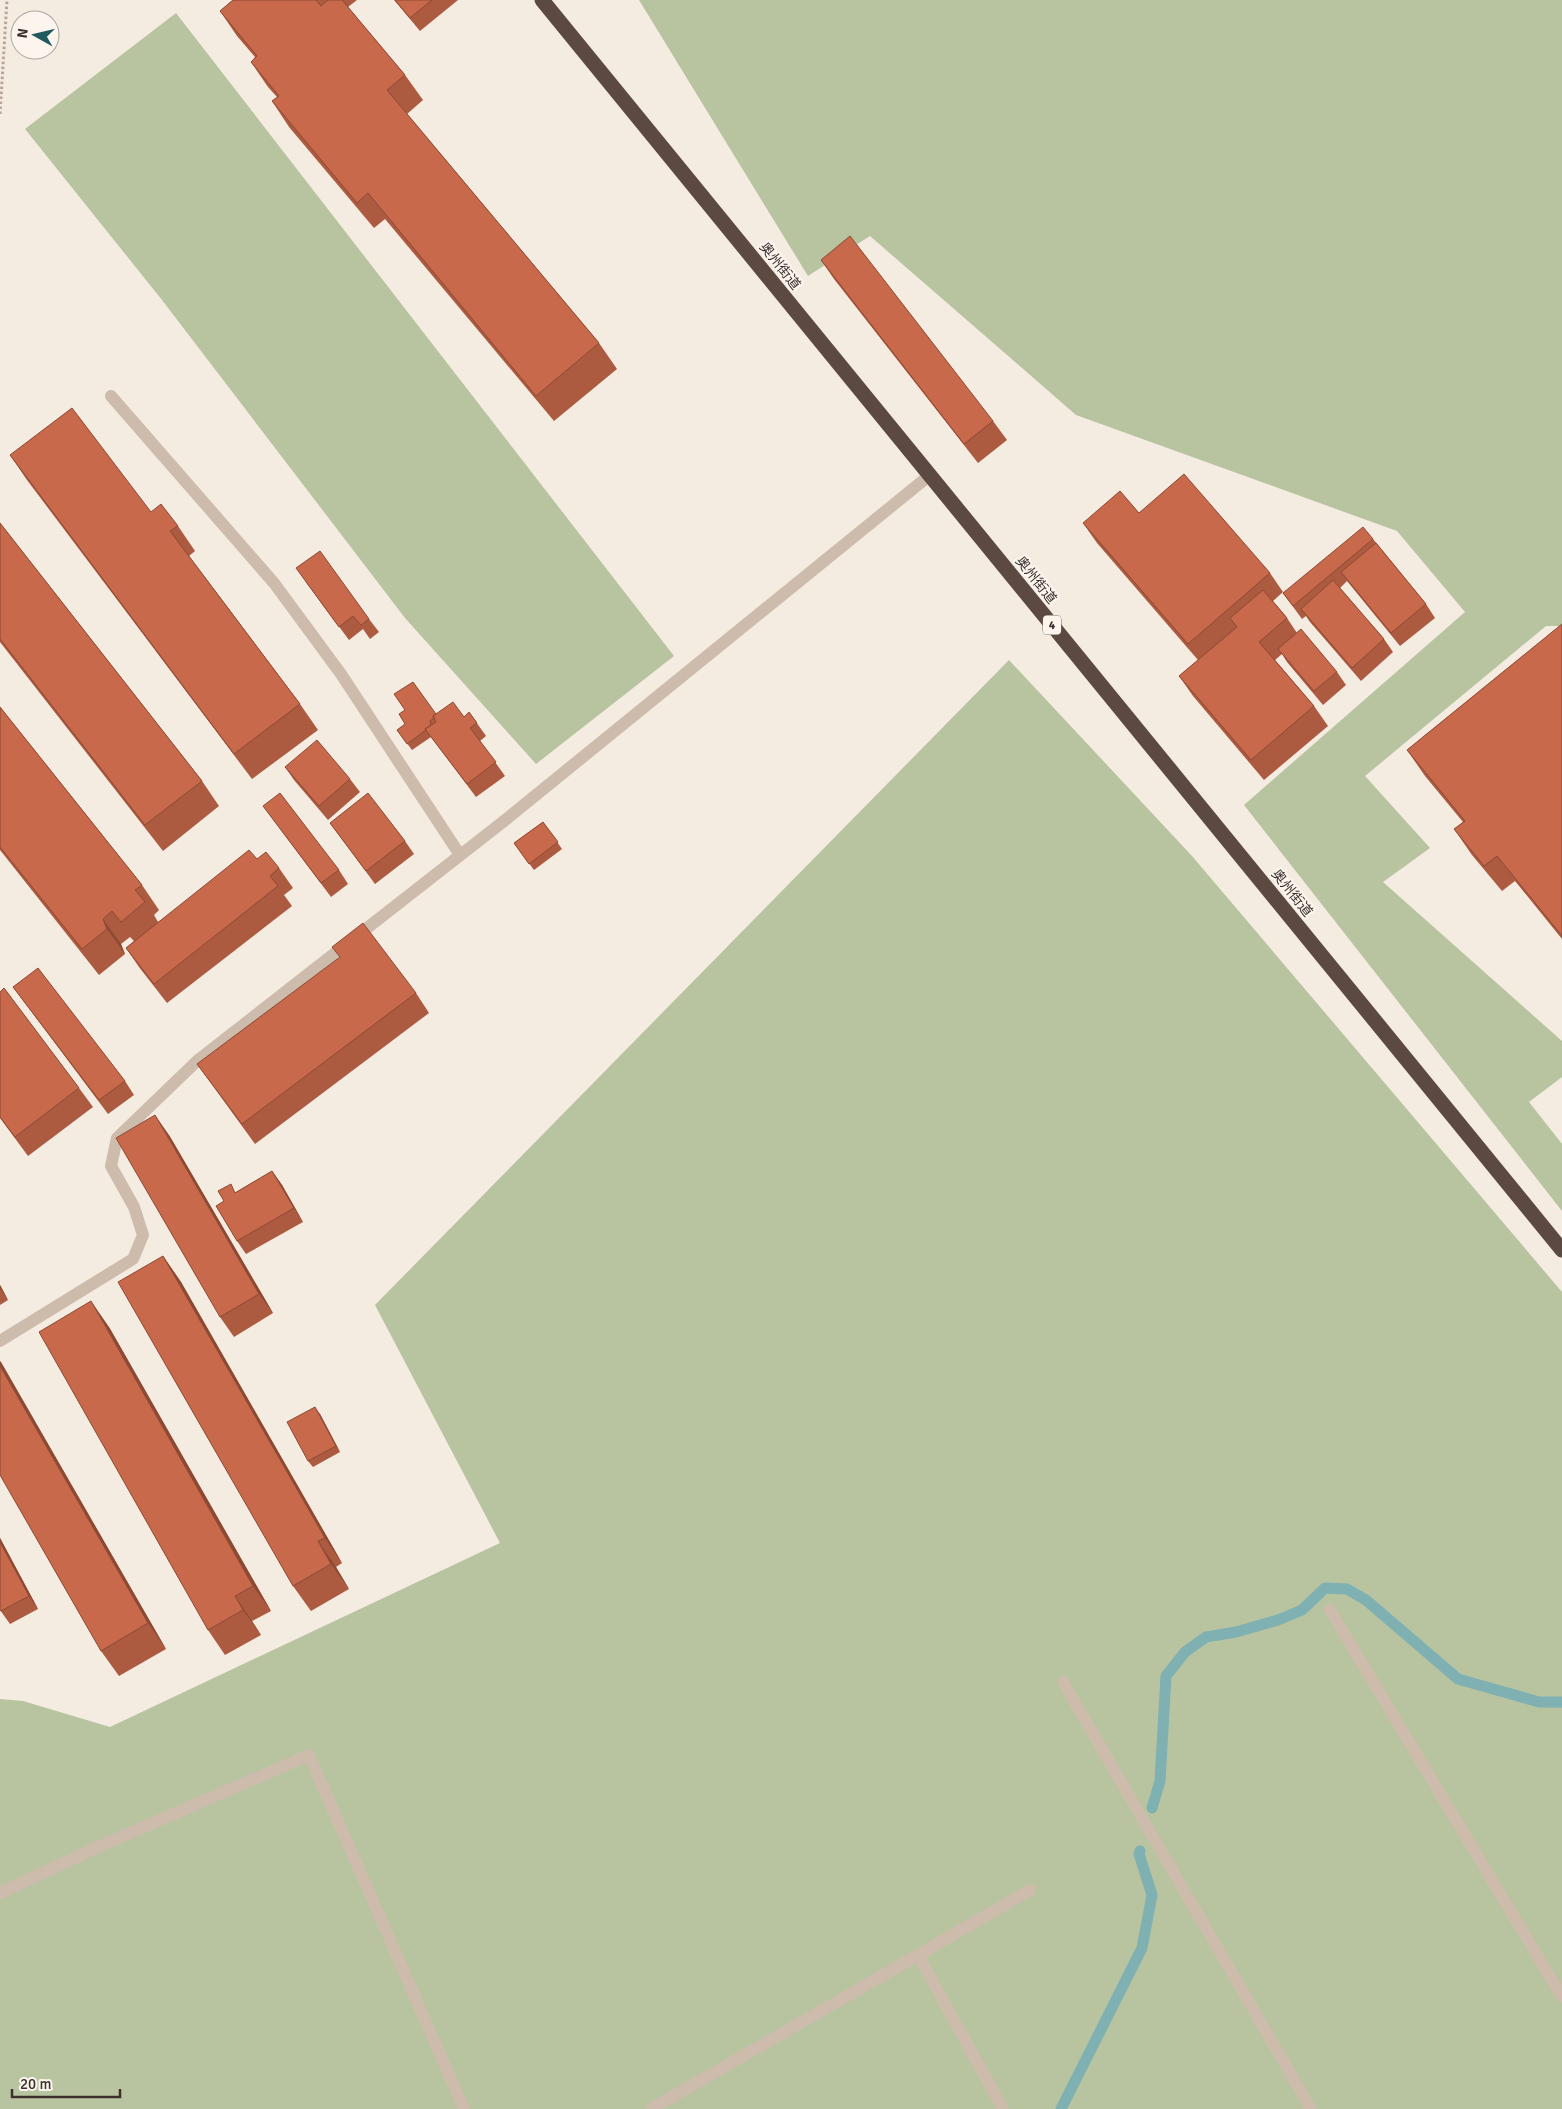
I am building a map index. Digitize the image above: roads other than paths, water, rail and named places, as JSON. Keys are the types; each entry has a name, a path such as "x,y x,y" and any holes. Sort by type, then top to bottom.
{"highway":[{"name":"奥州街道","path":"542,0 1562,1250"}],"lane":[{"path":"110,396 274,582 341,674 460,855"},
{"path":"0,1341 133,1259 143,1236 134,1207 111,1166 117,1138 197,1061 460,855 930,475"},
{"path":"1330,1610 1562,1997"},
{"path":"1063,1682 1311,2109"},
{"path":"0,1892 100,1846 309,1755 464,2109"},
{"path":"651,2109 1030,1890"},
{"path":"918,1955 1003,2109"}],"waterway":[{"path":"1152,1808 1160,1781 1166,1676 1185,1652 1206,1637 1236,1632 1278,1620 1302,1610 1325,1588 1347,1589 1366,1600 1458,1679 1539,1702 1562,1702"},
{"path":"1061,2109 1142,1948 1152,1895 1139,1854 1140,1851"}]}
